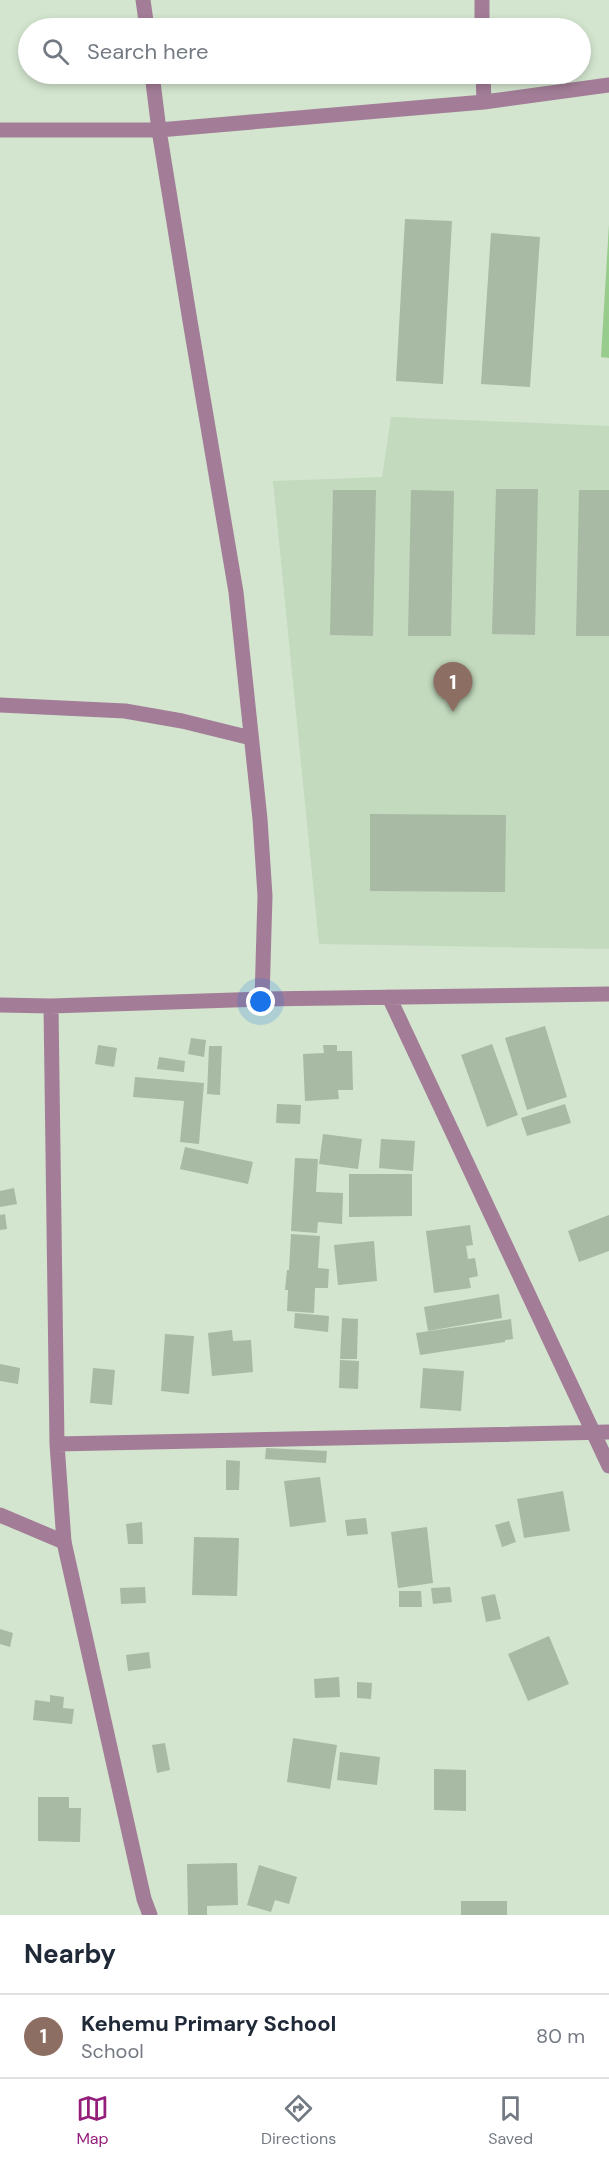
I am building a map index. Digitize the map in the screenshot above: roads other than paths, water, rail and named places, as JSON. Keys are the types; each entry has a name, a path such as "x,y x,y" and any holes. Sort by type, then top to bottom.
{"street":[{"path":"143,0 146,18"},
{"path":"482,0 482,18"},
{"path":"153,84 236,592 260,819 265,896 262,999"},
{"path":"483,84 484,102"},
{"path":"0,130 159,130 484,102 609,86"},
{"path":"0,705 125,711 182,721 251,738"},
{"path":"0,1005 51,1006 262,999 609,994"},
{"path":"389,997 601,1432 609,1466"},
{"path":"51,1006 57,1444 64,1542 144,1899 150,1915"},
{"path":"57,1444 601,1432"},
{"path":"0,1515 64,1542"}],"place":[{"name":"Kehemu Primary School","path":"453,712"}]}
